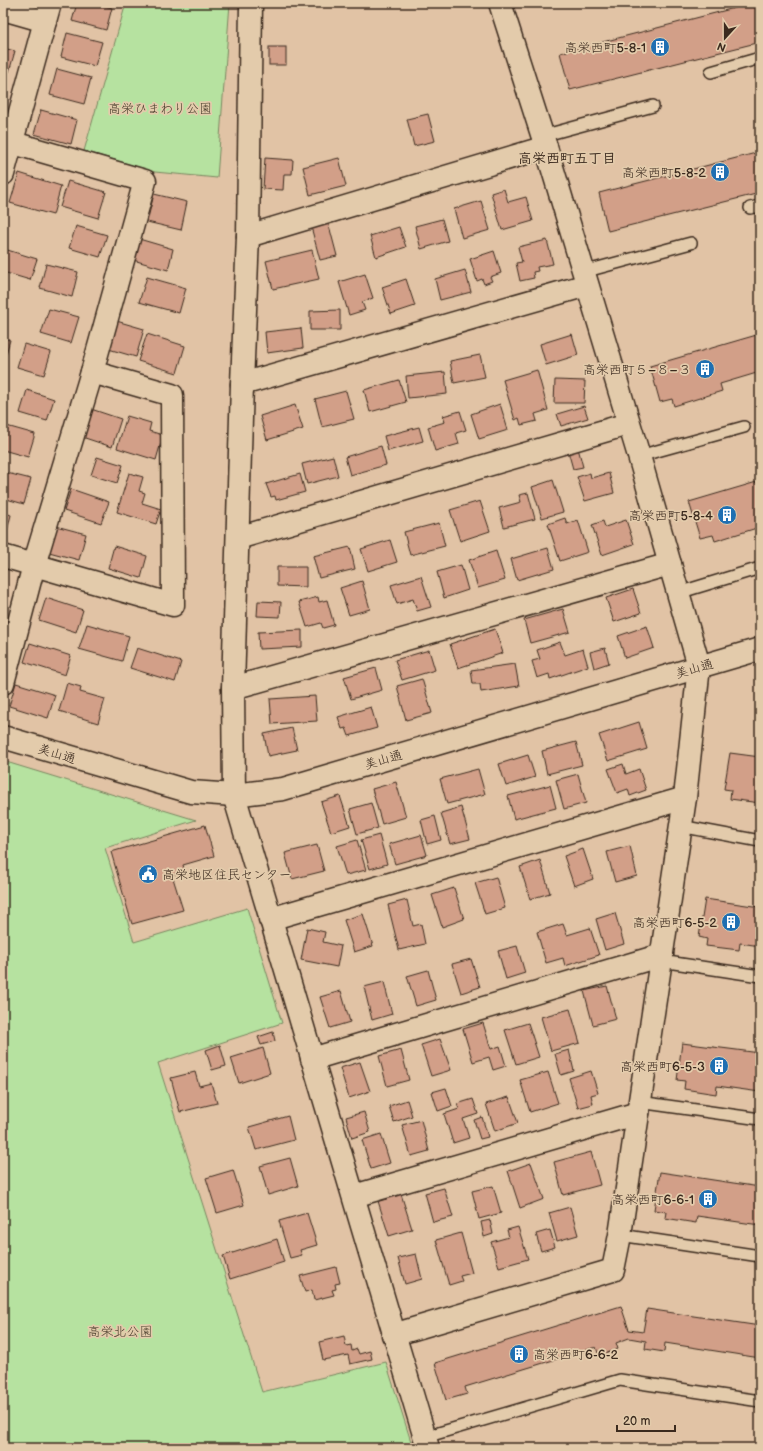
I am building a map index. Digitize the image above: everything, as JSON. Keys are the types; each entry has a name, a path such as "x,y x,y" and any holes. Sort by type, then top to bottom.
{"street":[{"path":"251,3 248,236 233,688 234,795 426,1443"},
{"path":"393,1335 613,1270 620,1235 685,798 699,666 639,456 628,424 544,142 500,3"},
{"path":"3,9 47,12 8,142 3,174"},
{"path":"3,683 34,565 92,372 145,181 8,142"},
{"path":"248,236 544,142"},
{"path":"242,384 585,279"},
{"path":"3,556 173,605 172,395 92,372"},
{"path":"238,538 628,424"},
{"path":"233,688 670,564"},
{"name":"美山通","path":"3,737 191,792 234,795 283,789 760,649"},
{"path":"270,919 685,798"},
{"path":"312,1058 661,958"},
{"path":"354,1196 639,1107"}],"lane":[{"path":"710,72 760,58"},
{"path":"544,142 653,106"},
{"path":"585,279 691,243"},
{"path":"639,456 744,426"},
{"path":"678,593 760,568"},
{"path":"680,826 760,841"},
{"path":"661,958 760,976"},
{"path":"639,1107 760,1120"},
{"path":"620,1235 760,1256"},
{"path":"426,1443 620,1380 760,1401"}],"green space":[{"name":"高栄ひまわり公園","path":"126,3 230,3 217,178 155,172 84,151"},
{"name":"高栄北公園","path":"3,761 196,820 105,848 134,942 247,908 282,1023 158,1063 262,1392 386,1362 413,1448 3,1448"}],"building":[{"path":"77,3 94,3 112,8 106,30 72,21"},
{"name":"高栄西町5-8-1","path":"754,3 760,3 760,42 570,90 560,53"},
{"path":"67,33 102,42 95,66 61,57"},
{"path":"269,47 286,47 286,65 269,65"},
{"path":"3,48 15,51 9,72 3,70"},
{"path":"57,69 91,78 84,104 50,95"},
{"path":"41,110 77,120 71,144 34,134"},
{"path":"428,114 435,141 414,146 407,119"},
{"name":"高栄西町5-8-2","path":"760,152 760,193 608,231 599,193"},
{"path":"265,158 293,160 292,174 284,174 283,190 263,189"},
{"path":"339,158 346,186 310,195 303,167"},
{"path":"19,173 61,186 53,215 10,203"},
{"path":"68,181 106,192 98,218 60,207"},
{"path":"504,189 508,202 526,197 533,221 502,230 491,193"},
{"path":"154,194 187,202 181,230 147,222"},
{"path":"481,201 490,230 462,238 454,209"},
{"path":"327,218 337,256 320,260 310,223"},
{"path":"442,219 448,241 421,249 415,226"},
{"path":"76,226 107,235 100,257 69,248"},
{"path":"399,227 406,247 376,257 370,236"},
{"path":"139,239 173,249 168,270 133,260"},
{"path":"547,240 553,264 537,267 538,271 533,272 534,278 520,281 516,263 522,262 518,247"},
{"path":"4,249 37,259 30,280 3,272"},
{"path":"312,250 319,279 273,289 266,261"},
{"path":"494,251 501,273 490,277 492,281 484,284 482,279 477,281 470,259"},
{"path":"46,264 78,272 72,297 40,288"},
{"path":"465,270 471,292 440,300 435,279"},
{"path":"365,274 373,298 362,302 365,310 349,315 339,282"},
{"path":"147,277 186,288 179,313 139,302"},
{"path":"406,279 415,306 391,314 382,287"},
{"path":"49,309 79,317 71,343 41,334"},
{"path":"340,310 340,330 310,330 310,311"},
{"path":"113,320 144,329 136,357 105,348"},
{"path":"301,328 303,348 267,353 265,332"},
{"path":"147,334 185,346 177,373 138,361"},
{"path":"572,334 578,355 546,365 540,344"},
{"name":"高栄西町５−８−３","path":"760,334 760,372 720,384 722,391 674,406 672,399 660,402 650,366"},
{"path":"3,338 10,340 3,364"},
{"path":"24,344 51,352 44,375 17,367"},
{"path":"480,355 485,377 454,383 450,361"},
{"path":"537,370 548,410 535,414 537,421 521,425 519,418 515,420 503,380"},
{"path":"445,372 447,394 408,398 406,376"},
{"path":"399,380 406,402 370,412 364,390"},
{"path":"555,380 585,381 584,403 554,403"},
{"path":"27,390 54,399 47,421 20,413"},
{"path":"346,391 354,419 322,427 315,399"},
{"path":"500,404 508,430 479,439 471,414"},
{"path":"295,405 303,429 267,440 260,416"},
{"path":"584,406 588,418 561,426 557,414"},
{"path":"91,409 121,419 112,447 82,437"},
{"path":"460,411 466,430 456,433 459,444 435,451 428,427 445,422 443,416"},
{"path":"127,416 151,423 149,431 163,435 156,460 117,448"},
{"path":"3,425 35,434 28,457 3,450"},
{"path":"419,427 423,441 388,451 384,436"},
{"path":"381,446 386,465 350,475 345,457"},
{"path":"578,448 583,467 573,469 568,451"},
{"path":"333,456 338,476 307,484 302,464"},
{"path":"97,457 123,465 117,483 91,475"},
{"path":"3,472 31,479 24,504 3,498"},
{"path":"129,473 143,477 139,491 145,493 142,503 161,509 156,524 117,512"},
{"path":"590,473 591,478 609,473 614,493 585,501 577,477"},
{"path":"300,474 305,492 276,500 275,496 271,497 266,484"},
{"path":"553,480 563,512 542,518 532,487"},
{"name":"高栄西町5-8-4","path":"760,481 760,527 715,541 713,535 700,538 689,502"},
{"path":"71,489 109,502 101,523 64,511"},
{"path":"528,493 535,519 504,527 499,508 521,502 519,495"},
{"path":"480,501 490,531 460,541 450,510"},
{"path":"3,512 11,515 5,539 3,539"},
{"path":"565,518 567,524 578,520 588,552 560,561 548,524"},
{"path":"626,520 634,544 602,555 592,525 603,521 605,527"},
{"path":"439,523 445,546 410,555 404,532"},
{"path":"56,526 86,534 79,560 49,552"},
{"path":"390,540 397,562 368,571 361,549"},
{"path":"114,546 147,556 141,578 108,568"},
{"path":"350,547 355,569 319,578 313,556"},
{"path":"548,548 554,569 517,580 511,559"},
{"path":"496,551 505,580 478,588 469,560"},
{"path":"461,565 468,590 444,598 437,572"},
{"path":"277,567 306,567 306,587 277,586"},
{"path":"421,576 431,607 417,611 413,599 397,604 391,585"},
{"path":"362,581 370,609 349,615 340,588"},
{"path":"633,589 641,613 614,622 606,598"},
{"path":"318,597 319,602 327,600 334,625 323,628 321,623 307,627 299,602"},
{"path":"46,598 83,610 76,632 39,620"},
{"path":"258,601 281,602 280,617 257,616"},
{"path":"563,609 570,632 530,643 524,620"},
{"path":"87,624 129,636 122,661 79,649"},
{"path":"647,626 654,648 625,658 618,636"},
{"path":"495,629 503,653 458,668 450,644"},
{"path":"302,630 302,647 259,649 258,632"},
{"path":"560,642 565,655 583,649 588,666 550,679 549,674 537,678 532,661 540,659 537,650"},
{"path":"30,643 71,656 65,675 24,662"},
{"path":"137,648 181,662 175,682 130,668"},
{"path":"605,648 609,663 594,668 590,652"},
{"path":"429,650 435,670 402,680 395,660"},
{"path":"515,664 519,686 481,692 480,684 473,684 471,670"},
{"path":"376,668 382,690 351,699 344,677"},
{"path":"422,679 432,713 406,720 397,686"},
{"path":"16,683 55,695 48,718 9,706"},
{"path":"67,683 81,687 80,692 105,699 98,723 59,711"},
{"path":"315,696 317,721 272,724 270,699"},
{"path":"371,707 377,728 349,736 346,728 342,729 338,717"},
{"path":"639,722 647,749 608,761 599,735"},
{"path":"292,728 297,750 268,756 264,734"},
{"path":"576,742 582,765 547,774 542,751"},
{"path":"730,753 760,757 760,803 730,799 731,790 724,789"},
{"path":"528,755 535,777 506,786 499,764"},
{"path":"623,764 626,774 639,769 646,790 630,796 628,789 617,793 608,769"},
{"path":"478,769 485,794 447,804 440,779"},
{"path":"578,774 586,803 564,809 556,780"},
{"path":"396,782 406,817 382,824 372,789"},
{"path":"550,785 556,808 514,819 508,796"},
{"path":"340,796 350,826 331,832 321,802"},
{"path":"371,803 378,828 357,834 350,809"},
{"path":"461,807 470,839 450,844 441,813"},
{"path":"435,816 441,840 427,844 421,820"},
{"name":"高栄地区住民センター","path":"205,825 214,856 183,865 185,872 172,875 183,910 132,924 111,852"},
{"path":"379,835 387,864 370,869 361,840"},
{"path":"421,835 427,855 395,864 389,844"},
{"path":"357,840 366,870 346,875 337,846"},
{"path":"317,845 324,871 292,879 285,853"},
{"path":"630,846 637,876 615,882 607,852"},
{"path":"583,849 593,879 574,886 564,856"},
{"path":"540,860 550,893 530,899 520,867"},
{"path":"496,877 505,908 485,914 475,883"},
{"path":"454,888 464,919 442,927 432,895"},
{"name":"高栄西町6-5-2","path":"705,899 760,907 760,946 740,943 739,950 706,946 707,939 699,937"},
{"path":"407,900 413,926 421,924 425,944 399,950 388,905"},
{"path":"615,913 624,944 605,950 596,919"},
{"path":"363,914 373,946 354,952 344,920"},
{"path":"563,924 567,935 590,928 599,955 565,966 563,958 546,963 537,932"},
{"path":"307,928 325,932 323,942 341,946 337,967 301,960"},
{"path":"517,946 525,973 506,979 498,951"},
{"path":"471,959 480,987 461,993 452,964"},
{"path":"428,970 436,1000 416,1006 407,976"},
{"path":"384,982 392,1014 372,1020 364,987"},
{"path":"607,986 616,1019 593,1025 584,991"},
{"path":"341,991 350,1022 330,1028 320,997"},
{"path":"570,1009 580,1043 551,1051 541,1017"},
{"path":"483,1023 491,1049 500,1046 506,1066 493,1070 489,1057 473,1062 463,1029"},
{"path":"528,1023 539,1057 516,1064 505,1030"},
{"path":"273,1032 275,1041 261,1045 258,1037"},
{"path":"440,1039 451,1070 431,1076 421,1045"},
{"name":"高栄西町6-5-3","path":"682,1043 760,1053 760,1092 717,1086 716,1094 684,1089 685,1081 677,1080"},
{"path":"220,1045 226,1066 212,1070 206,1050"},
{"path":"263,1048 270,1073 239,1083 231,1058"},
{"path":"401,1050 409,1080 387,1086 379,1056"},
{"path":"569,1050 574,1071 561,1075 555,1054"},
{"path":"360,1062 370,1091 349,1098 340,1068"},
{"path":"591,1071 598,1093 591,1095 593,1104 578,1108 569,1078"},
{"path":"195,1072 199,1086 211,1083 217,1103 180,1112 171,1078"},
{"path":"548,1072 558,1103 530,1112 520,1080"},
{"path":"446,1088 452,1106 438,1111 432,1092"},
{"path":"509,1097 518,1123 495,1131 486,1104"},
{"path":"473,1099 478,1114 463,1119 469,1138 453,1143 444,1114 459,1109 457,1104"},
{"path":"407,1100 412,1116 394,1122 389,1106"},
{"path":"364,1112 370,1132 352,1138 346,1117"},
{"path":"288,1116 294,1140 256,1150 249,1127"},
{"path":"482,1117 488,1137 480,1139 474,1120"},
{"path":"421,1120 429,1151 411,1156 402,1125"},
{"path":"381,1134 390,1163 371,1169 362,1140"},
{"path":"591,1152 600,1185 563,1195 554,1162"},
{"path":"290,1158 298,1186 268,1195 260,1166"},
{"path":"531,1163 544,1199 520,1208 508,1171"},
{"path":"233,1170 244,1205 217,1213 206,1178"},
{"name":"高栄西町6-6-1","path":"660,1172 760,1187 760,1225 697,1216 696,1223 665,1218 666,1212 654,1210"},
{"path":"493,1186 501,1213 479,1219 472,1191"},
{"path":"444,1188 453,1217 433,1222 425,1193"},
{"path":"401,1194 412,1229 389,1236 378,1201"},
{"path":"570,1207 578,1235 557,1241 549,1213"},
{"path":"307,1213 317,1245 300,1250 302,1255 290,1258 279,1221"},
{"path":"490,1220 493,1234 484,1237 481,1222"},
{"path":"518,1227 528,1259 499,1267 491,1242 509,1237 507,1230"},
{"path":"550,1230 555,1247 541,1251 536,1234"},
{"path":"461,1233 472,1273 460,1276 462,1281 449,1285 436,1240"},
{"path":"277,1239 284,1262 230,1279 223,1256"},
{"path":"416,1254 422,1279 405,1284 398,1258"},
{"path":"336,1267 340,1283 335,1284 336,1289 332,1290 334,1295 314,1300 312,1290 305,1292 300,1276"},
{"name":"高栄西町6-6-2","path":"621,1306 629,1330 643,1332 647,1309 760,1326 760,1358 665,1343 664,1352 645,1349 646,1341 629,1338 616,1343 618,1349 599,1356 596,1347 465,1387 467,1394 446,1400 435,1363"},
{"path":"344,1336 346,1346 351,1345 352,1351 357,1349 359,1354 370,1351 372,1359 350,1364 348,1355 323,1360 319,1342"}],"place":[{"name":"高栄西町5-8-1","path":"660,47"},
{"name":"高栄西町5-8-2","path":"720,172"},
{"name":"高栄西町５−８−３","path":"705,369"},
{"name":"高栄西町5-8-4","path":"727,515"},
{"name":"高栄地区住民センター","path":"148,874"},
{"name":"高栄西町6-5-2","path":"731,922"},
{"name":"高栄西町6-5-3","path":"719,1066"},
{"name":"高栄西町6-6-1","path":"708,1199"},
{"name":"高栄西町6-6-2","path":"519,1354"}],"district":[{"name":"高栄西町五丁目","path":"567,158"}]}
